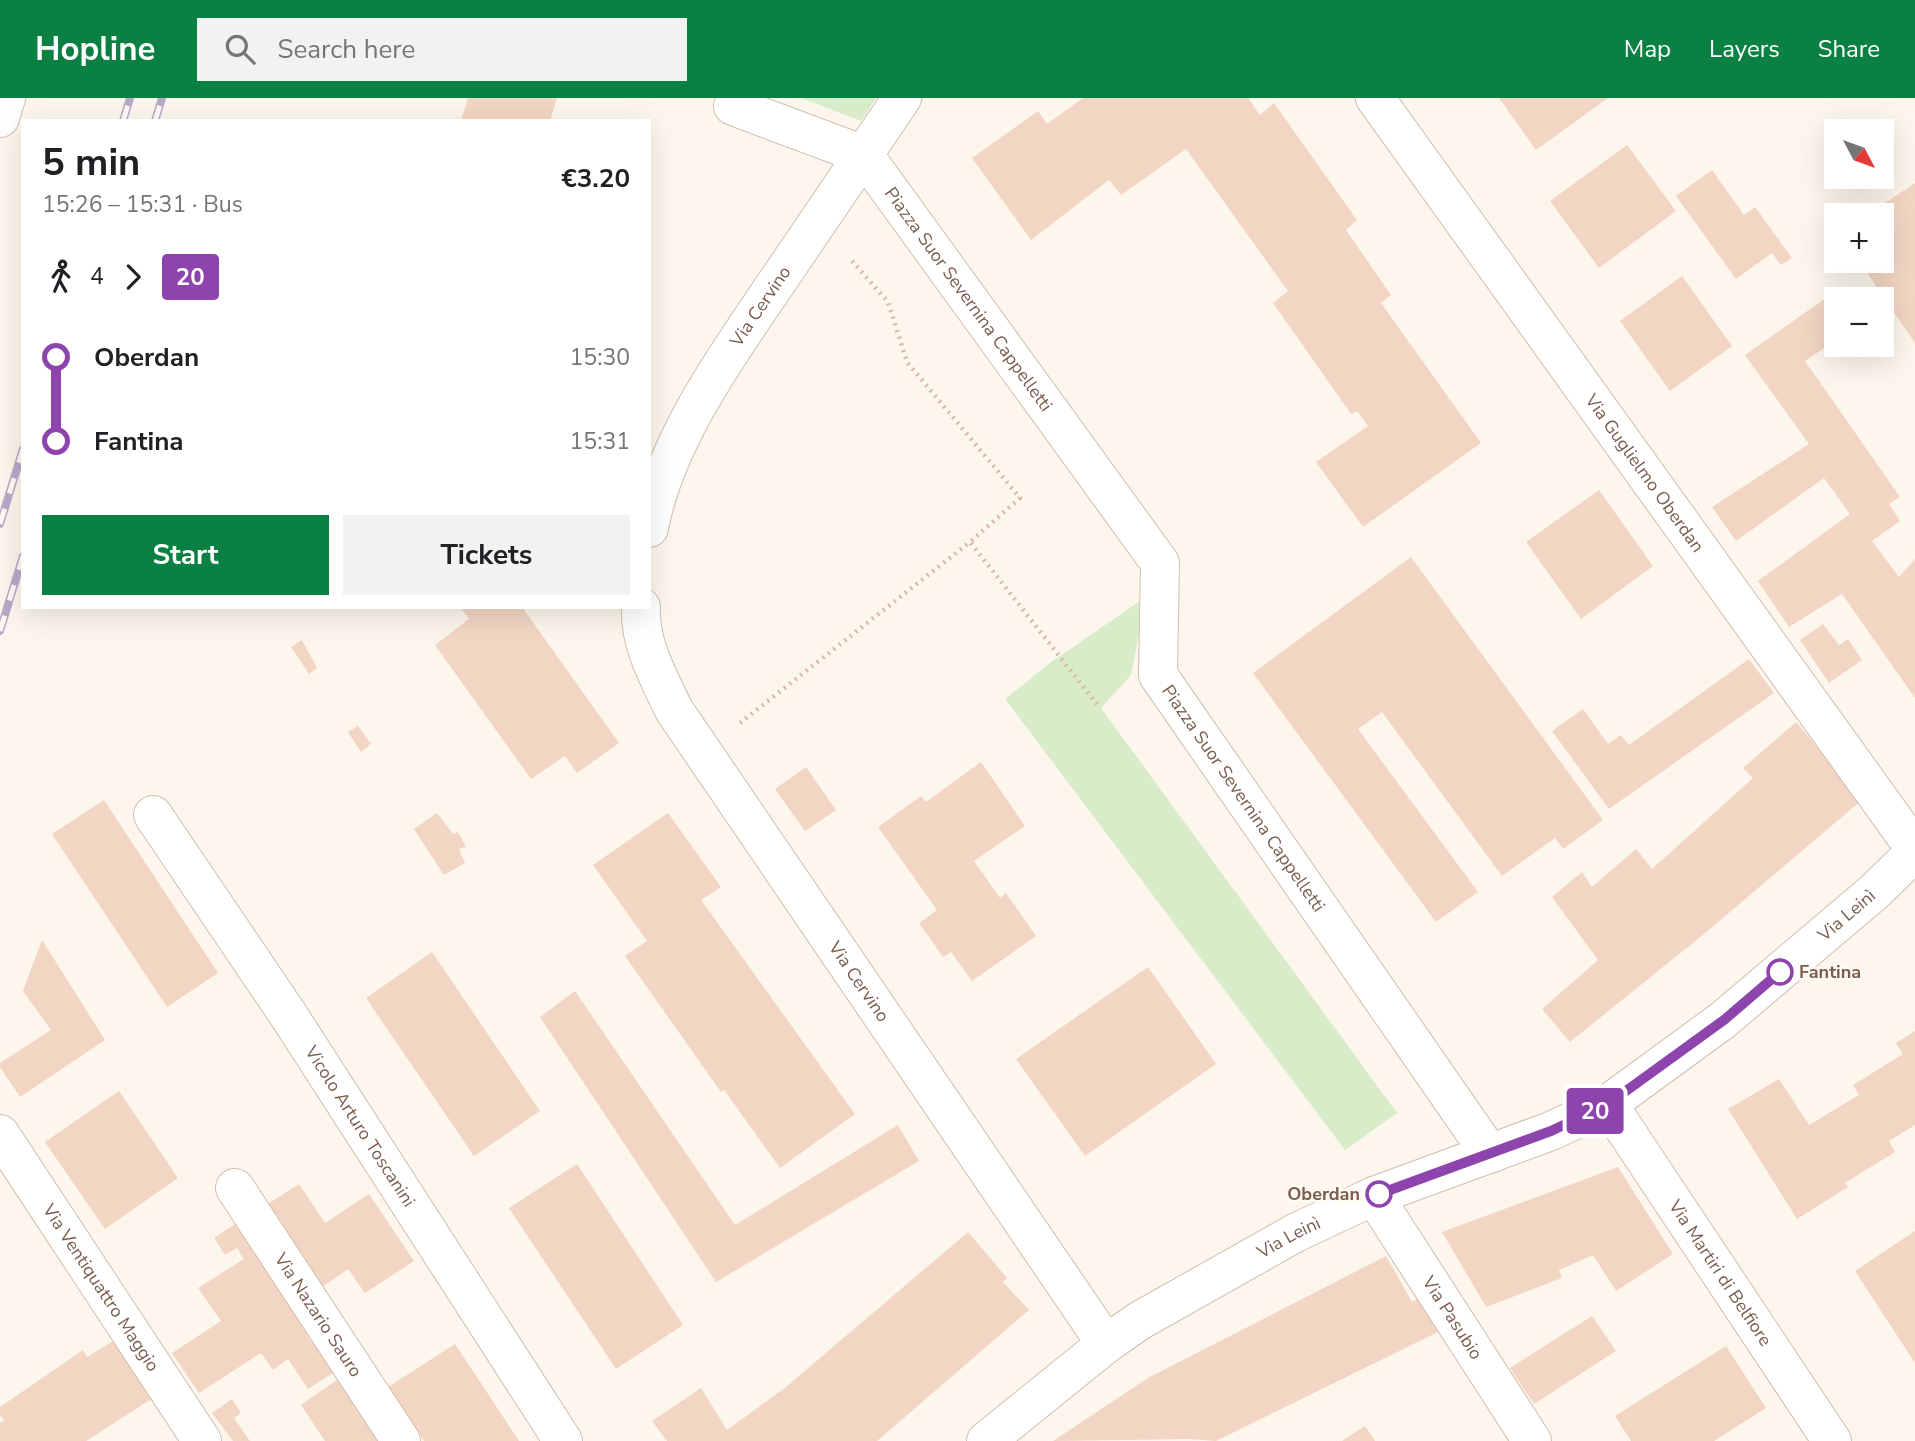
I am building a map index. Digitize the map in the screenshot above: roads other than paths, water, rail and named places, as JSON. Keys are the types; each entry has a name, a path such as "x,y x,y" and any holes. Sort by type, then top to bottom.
{"street":[{"path":"0,118 6,98"},
{"name":"Via Cervino","path":"651,518 655,498 684,432 726,358 902,98"},
{"name":"Via Guglielmo Oberdan","path":"1375,98 1915,850"},
{"path":"733,106 864,155"},
{"name":"Piazza Suor Severnina Cappelletti","path":"864,155 1160,563 1158,675 1490,1154"},
{"name":"Via Cervino","path":"641,609 640,618 650,660 674,710 1106,1344"},
{"name":"Vicolo Arturo Toscanini","path":"153,815 289,1016 563,1441"},
{"name":"Via Leinì","path":"986,1441 1106,1344 1139,1321 1295,1233 1374,1196 1551,1131 1608,1104 1724,1020 1874,892 1915,850"},
{"name":"Via Martiri di Belfiore","path":"1608,1104 1832,1441"},
{"name":"Via Ventiquattro Maggio","path":"0,1134 202,1441"},
{"name":"Via Nazario Sauro","path":"235,1188 401,1441"},
{"name":"Via Pasubio","path":"1374,1196 1532,1441"}],"railway":[{"path":"124,119 130,98"},
{"path":"156,119 162,98"},
{"path":"0,524 21,456"},
{"path":"0,631 21,563"}],"place":[{"name":"Fantina","path":"1780,972"},
{"name":"Oberdan","path":"1379,1194"}]}
